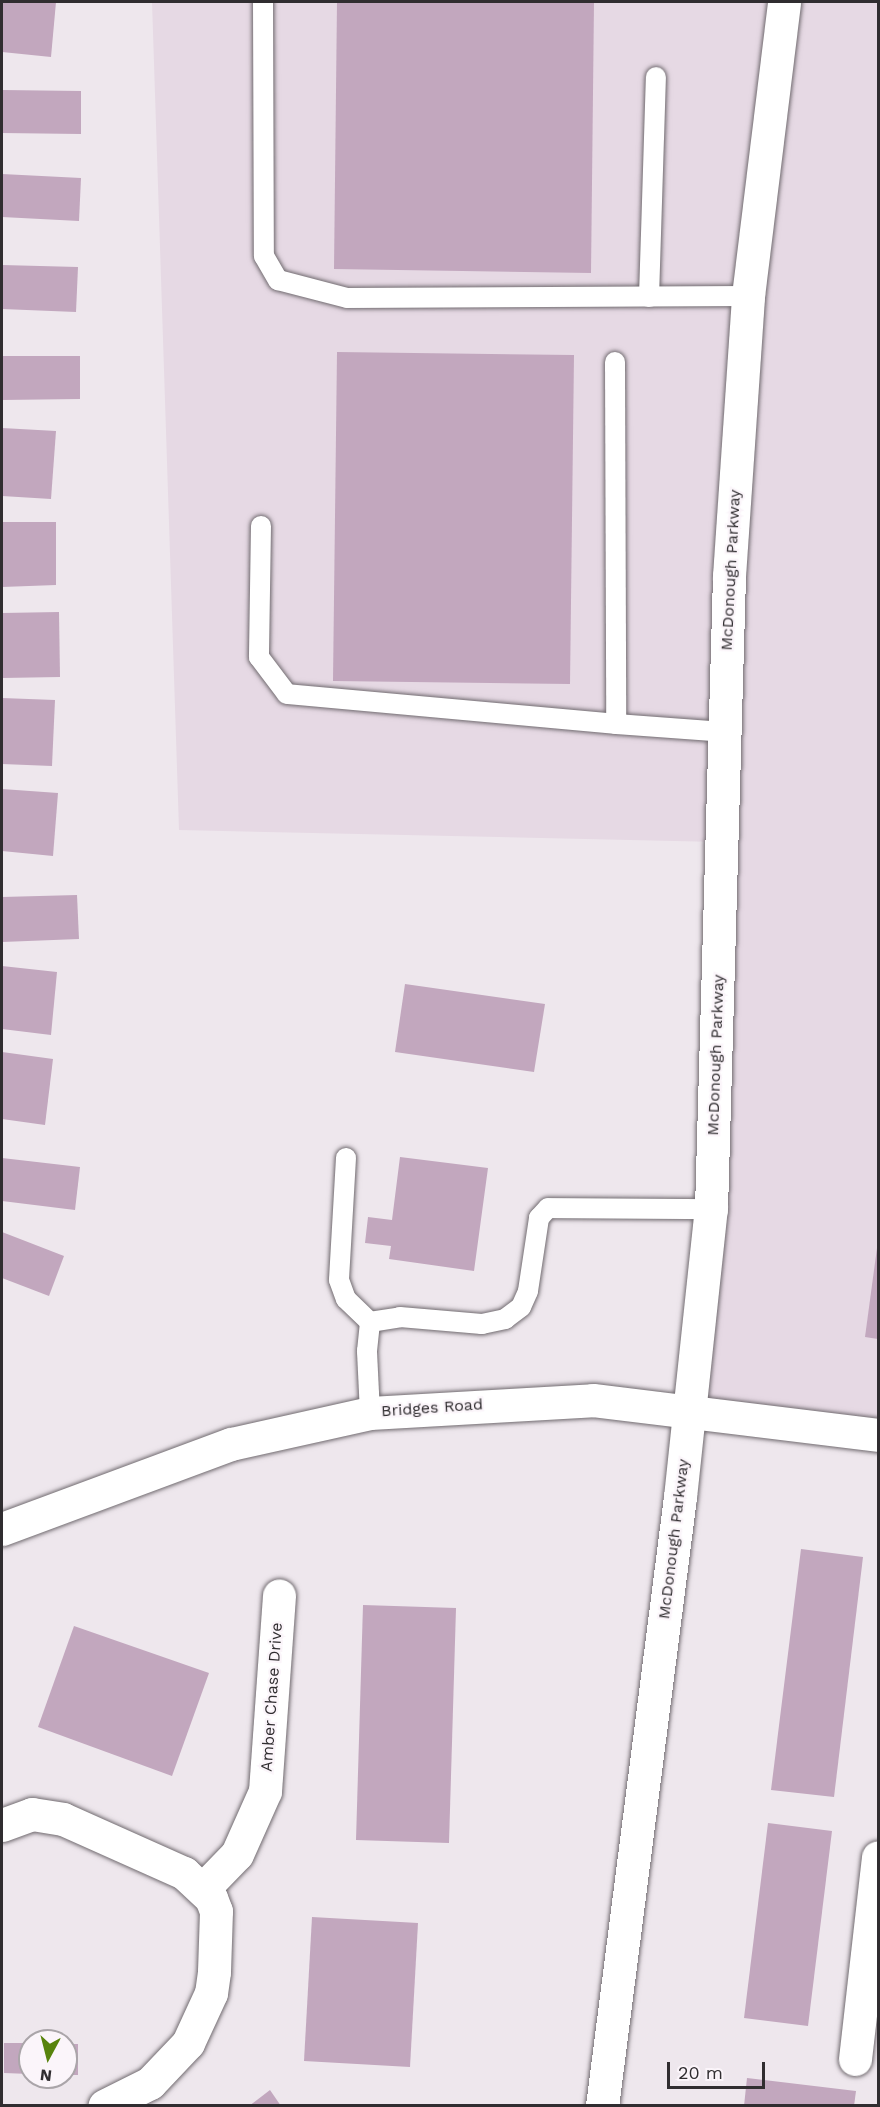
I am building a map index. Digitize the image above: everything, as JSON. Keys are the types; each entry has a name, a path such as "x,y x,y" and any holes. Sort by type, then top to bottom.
{"street":[{"name":"McDonough Parkway","path":"602,2106 689,1411 711,1209 729,576 748,296 784,2"},
{"name":"Bridges Road","path":"2,1529 231,1444 370,1413 593,1400 879,1435"},
{"name":"Amber Chase Drive","path":"204,1888 237,1854 264,1791 279,1595"},
{"path":"2,1825 32,1814 63,1819 184,1873 204,1888 216,1911 214,1972 200,2016 188,2043 171,2065 125,2098 104,2106"},
{"path":"855,2059 879,1857"}],"lane":[{"path":"263,2 264,256 278,280 347,298 748,296"},
{"path":"649,297 656,77"},
{"path":"615,362 616,724"},
{"path":"261,526 259,657 287,694 724,732"},
{"path":"346,1158 339,1280 346,1299 370,1322"},
{"path":"370,1322 400,1317 482,1324 505,1319 521,1307 528,1291 539,1218 548,1208 711,1209"},
{"path":"370,1322 367,1351 370,1413"}],"shaded area":[{"path":"152,2 878,2 878,1429 698,1406 719,842 179,830"}],"building":[{"path":"2,2 56,2 51,57 2,52"},
{"path":"337,2 594,2 591,273 334,269"},
{"path":"2,90 81,91 81,134 2,133"},
{"path":"2,174 81,178 79,221 2,217"},
{"path":"2,265 78,267 76,312 2,309"},
{"path":"337,352 574,355 570,684 333,681"},
{"path":"2,356 80,356 80,399 2,400"},
{"path":"2,428 56,431 51,499 2,496"},
{"path":"2,522 56,522 56,585 2,587"},
{"path":"59,612 60,677 2,678 2,613"},
{"path":"2,698 55,700 52,766 2,764"},
{"path":"2,789 58,793 53,856 2,851"},
{"path":"77,895 79,939 2,942 2,897"},
{"path":"2,966 57,972 51,1035 2,1029"},
{"path":"405,984 545,1004 534,1072 395,1052"},
{"path":"2,1052 53,1059 45,1125 2,1119"},
{"path":"400,1157 488,1168 474,1271 389,1259 391,1246 365,1243 368,1217 392,1220"},
{"path":"2,1158 80,1167 75,1210 2,1201"},
{"path":"2,1232 64,1256 49,1296 2,1278"},
{"path":"878,1248 878,1339 865,1337"},
{"path":"801,1549 863,1557 834,1797 771,1790"},
{"path":"363,1605 456,1608 449,1843 356,1840"},
{"path":"74,1626 209,1673 172,1776 38,1727"},
{"path":"768,1823 832,1831 808,2026 744,2018"},
{"path":"312,1917 418,1923 410,2067 304,2061"},
{"path":"4,2043 18,2043 18,2074 4,2073"},
{"path":"747,2078 856,2091 854,2106 744,2106"},
{"path":"270,2090 281,2106 249,2106"}]}
